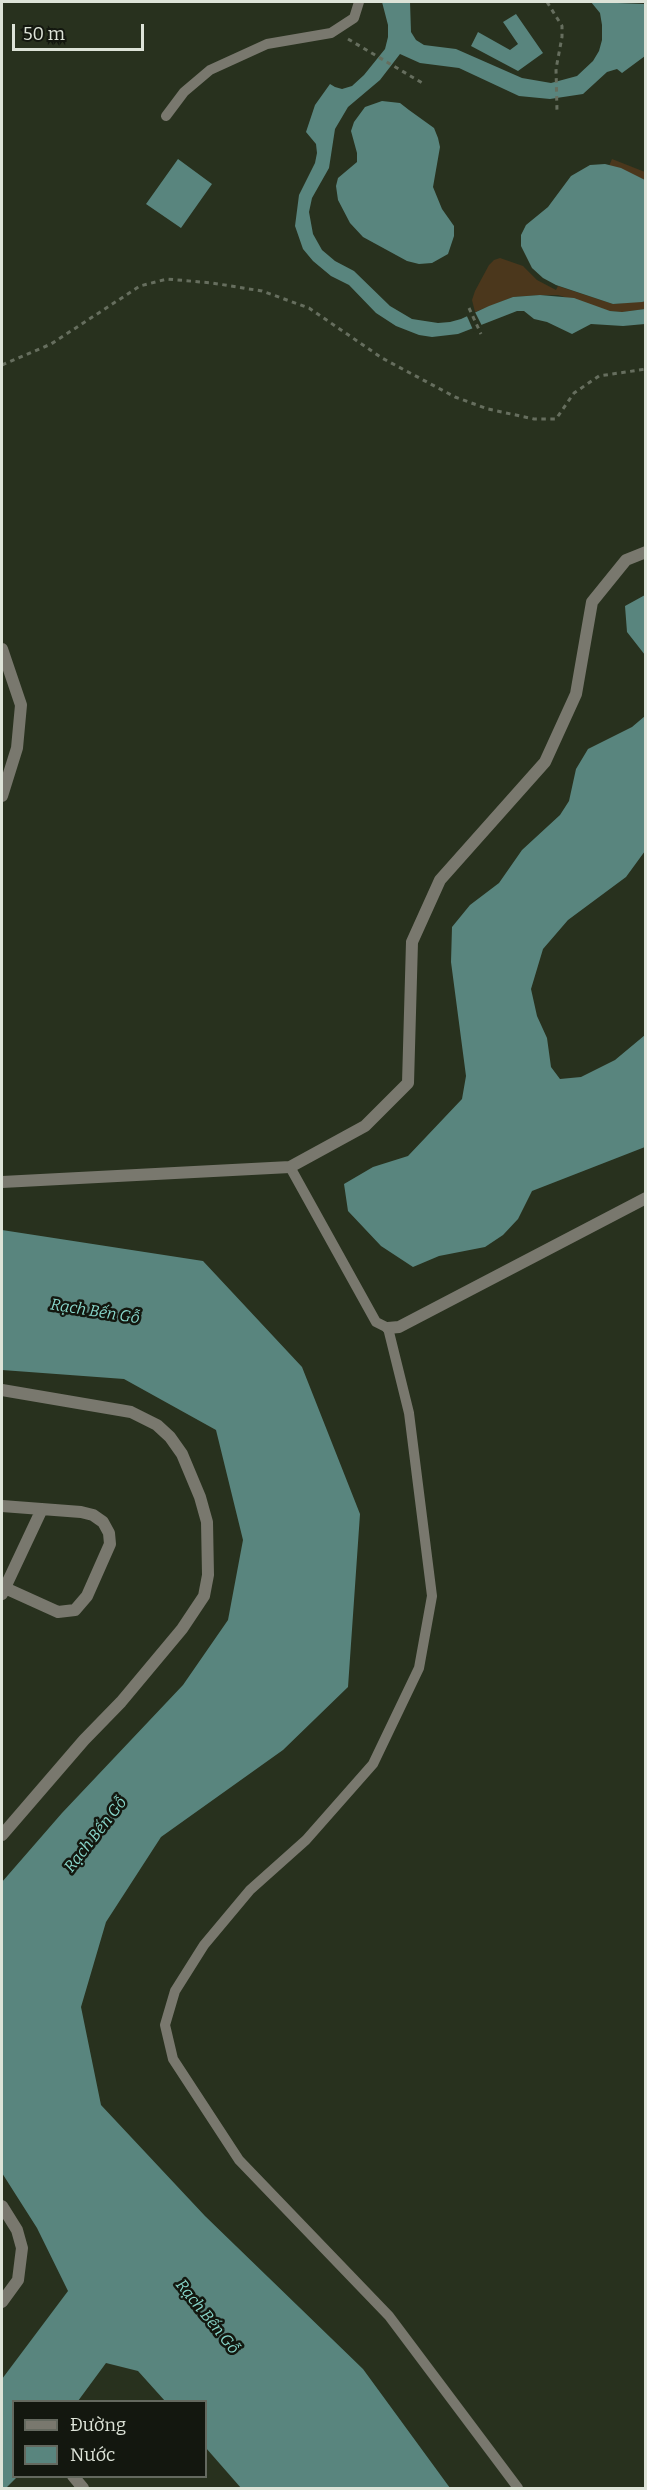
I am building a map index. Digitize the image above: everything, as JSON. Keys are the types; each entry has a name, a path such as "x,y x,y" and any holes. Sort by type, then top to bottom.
{"street":[{"path":"2,1182 290,1167 365,1126 408,1083 412,942 440,880 546,762 576,694 592,602 626,560 645,552"},
{"path":"2,649 21,705 17,748 2,796"},
{"path":"388,1328 399,1327 645,1198"},
{"path":"2,1390 131,1413 157,1425 182,1454 201,1497 207,1522 208,1575 204,1596 182,1629 121,1702 84,1740 2,1835"},
{"path":"2,1506 42,1509 81,1512 93,1515 103,1522 109,1533 110,1544 87,1596 75,1610 58,1612 3,1592 42,1509"},
{"path":"2,2206 17,2230 22,2248 18,2280 2,2302"}],"lane":[{"path":"166,116 184,92 210,70 267,44 331,33 354,18 359,2"},
{"path":"290,1167 376,1322 388,1328 409,1413 432,1596 419,1668 373,1764 306,1840 250,1890 204,1945 175,1991 165,2025 173,2060 239,2160 389,2316 518,2488"}],"path":[{"path":"547,2 562,26 556,69 557,111"},
{"path":"348,39 424,84"},
{"path":"2,365 51,344 140,286 167,279 262,291 309,308 382,358 455,397 488,409 534,419 556,419 574,393 599,376 645,369"},
{"path":"469,308 481,334"}],"shaded area":[{"path":"612,159 645,172 645,180 609,166"},
{"path":"500,258 523,266 537,280 556,290 558,286 613,304 645,301 646,309 609,311 558,295 540,295 513,297 475,312 472,300 475,291 489,265"}],"water":[{"path":"382,2 410,2 411,32 416,40 424,45 456,49 522,78 551,83 577,76 593,61 599,51 602,25 600,13 591,2 645,4 645,56 622,73 617,69 607,72 583,94 550,99 519,96 459,68 420,63 400,54 380,80 348,107 335,129 329,168 312,198 309,212 313,234 322,250 335,261 354,271 390,306 412,319 438,323 450,322 513,297 540,295 574,298 610,311 645,309 645,324 623,326 591,324 572,334 547,322 534,319 524,311 517,311 458,334 432,337 419,335 396,326 376,313 349,285 331,276 303,249 295,226 299,195 315,163 317,153 316,144 306,132 315,105 330,84 342,89 352,86 385,49 388,25"},
{"path":"516,14 543,53 518,71 471,46 478,32 510,50 518,44 503,22"},
{"path":"382,101 400,103 434,128 438,138 440,147 433,187 442,209 454,226 454,236 448,254 432,263 419,264 407,261 363,237 350,223 338,200 336,186 338,178 357,162 351,131 354,122 365,107"},
{"path":"178,159 212,184 181,228 146,204"},
{"path":"605,164 621,168 645,180 646,301 613,304 556,285 543,278 532,268 521,246 521,235 526,225 548,207 571,176 590,165"},
{"path":"645,595 645,655 627,632 625,606"},
{"path":"645,716 645,851 626,877 568,920 543,949 531,989 537,1016 547,1038 551,1067 560,1079 581,1077 615,1060 645,1035 645,1147 532,1191 518,1219 503,1235 485,1247 439,1256 413,1267 381,1246 348,1211 344,1184 373,1167 408,1156 462,1099 466,1076 451,962 452,927 470,905 499,883 522,850 560,815 569,801 576,769 588,749 632,727"},
{"name":"Rạch Bến Gỗ","path":"2,1230 203,1261 302,1367 360,1514 348,1687 283,1750 161,1837 106,1922 81,2007 101,2105 205,2216 363,2369 450,2488 241,2488 207,2449 207,2400 164,2400 138,2371 106,2363 79,2400 12,2400 12,2478 16,2478 6,2488 2,2488 2,2379 68,2291 37,2228 2,2173 2,1882 62,1813 183,1685 228,1620 243,1540 216,1430 124,1379 2,1370"}],"pier":[{"path":"474,310 483,328 474,332 466,314"}]}
